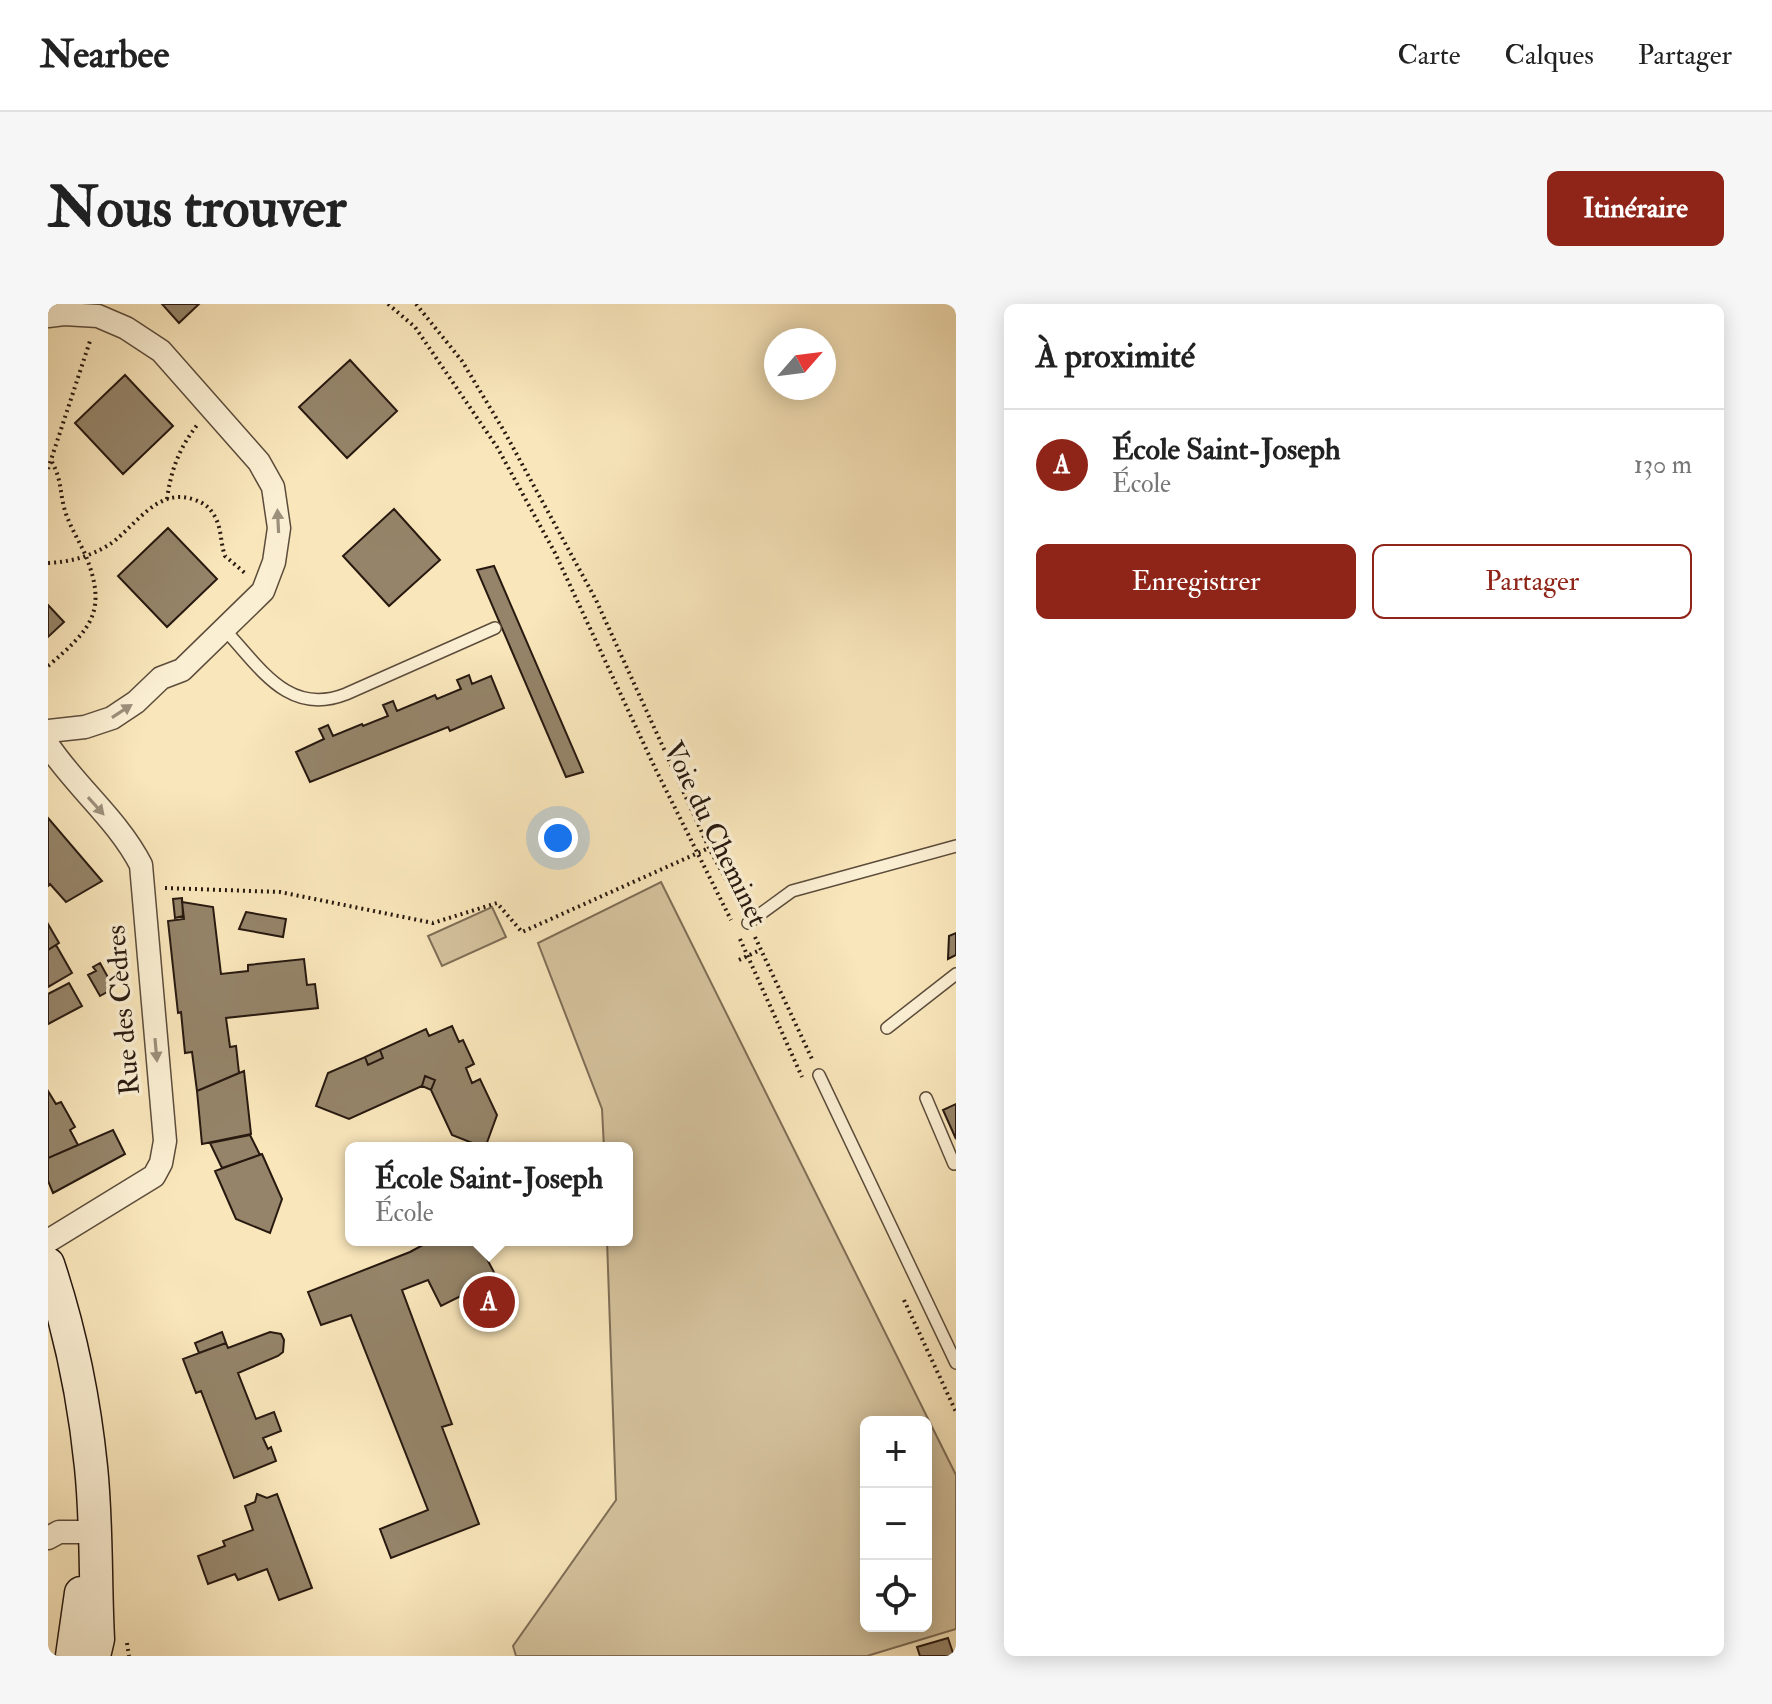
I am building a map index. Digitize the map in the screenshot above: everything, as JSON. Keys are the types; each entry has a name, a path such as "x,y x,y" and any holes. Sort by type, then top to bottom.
{"main road":[{"path":"48,1264 55,1326 75,1418 98,1639 94,1656"},
{"path":"72,1656 87,1532"}],"street":[{"path":"48,731 85,727 112,718 136,702 161,678 182,670 263,591 271,574 279,514 273,487 259,462 156,346 98,316 60,311"},
{"name":"Rue des Cèdres","path":"48,745 66,773 119,831 141,865 165,1141 159,1168 147,1181 48,1241"},
{"path":"48,1538 59,1532 87,1532"}],"lane":[{"path":"224,629 277,686 297,698 321,702 346,694 495,628"},
{"path":"748,923 792,891 956,846"},
{"path":"887,1028 956,974"},
{"path":"819,1075 956,1363"},
{"path":"926,1098 954,1164"}],"path":[{"name":"Voie du Cheminet","path":"388,304 415,327 497,447 555,553 733,924"},
{"name":"Voie du Cheminet","path":"416,304 462,361 504,431 596,600 709,848 819,1075"},
{"path":"48,469 98,316"},
{"path":"167,499 171,469 185,441 200,422 207,404"},
{"path":"48,666 78,640 91,622 95,594 86,557 66,513 60,477 51,460"},
{"path":"48,563 86,557 109,545 140,516 167,499 190,498 212,511 221,531 225,556 266,585"},
{"path":"143,887 280,892 433,923 497,903 522,932 709,848"},
{"name":"Voie du Cheminet","path":"739,937 803,1080"},
{"path":"739,960 760,950"},
{"path":"903,1297 956,1412"},
{"path":"127,1646 129,1656"}],"shaded area":[{"path":"661,882 927,1416 860,1416 860,1632 932,1632 932,1427 956,1475 956,1629 867,1656 516,1656 513,1646 616,1500 607,1246 633,1246 633,1142 604,1142 602,1109 538,943"},
{"path":"492,907 506,937 442,966 428,936"}],"building":[{"path":"162,304 199,304 179,323"},
{"path":"350,360 397,411 347,458 299,407"},
{"path":"125,375 173,426 123,474 75,423"},
{"path":"394,509 440,560 389,606 343,556"},
{"path":"168,528 217,579 167,627 118,576"},
{"path":"494,566 583,772 566,777 477,570"},
{"path":"48,605 64,622 48,637"},
{"path":"469,675 472,684 491,676 504,708 310,782 296,752 324,739 319,729 328,725 333,736 363,726 388,716 383,705 393,701 397,711 435,695 437,699 461,689 457,680"},
{"path":"48,818 102,881 66,902 50,884 48,886"},
{"path":"182,898 183,916 175,918 173,899"},
{"path":"182,902 213,907 221,974 248,971 248,965 304,959 307,985 315,984 318,1008 226,1018 230,1047 236,1046 239,1073 197,1091 192,1052 185,1053 181,1012 178,1013 168,921 184,919"},
{"path":"246,912 286,919 283,937 239,929"},
{"path":"48,924 59,943 48,950"},
{"path":"956,933 956,955 948,959 949,936"},
{"path":"56,945 72,973 48,987 48,950"},
{"path":"100,963 114,988 100,996 88,975 96,971 93,967"},
{"path":"69,983 82,1006 48,1024 48,994"},
{"path":"452,1026 459,1042 463,1040 474,1064 466,1068 472,1083 480,1079 497,1115 487,1142 470,1142 452,1135 431,1090 435,1080 425,1076 422,1086 349,1119 316,1106 328,1073 365,1057 368,1065 383,1058 380,1050 426,1029 429,1036"},
{"path":"380,1050 383,1058 368,1065 365,1057"},
{"path":"244,1071 251,1134 202,1144 197,1091"},
{"path":"425,1076 435,1080 431,1090 422,1086"},
{"path":"48,1091 56,1104 61,1102 75,1127 70,1130 78,1145 48,1158"},
{"path":"956,1104 956,1139 943,1110"},
{"path":"113,1130 125,1154 53,1193 48,1181 48,1158"},
{"path":"250,1135 260,1155 222,1168 210,1143"},
{"path":"262,1154 282,1199 270,1233 236,1219 215,1171"},
{"path":"421,1246 480,1246 497,1278 441,1306 428,1280 402,1290 452,1424 442,1427 479,1524 391,1558 380,1529 428,1510 351,1315 321,1325 308,1292"},
{"path":"222,1332 226,1343 199,1353 195,1343"},
{"path":"270,1332 281,1334 283,1352 238,1373 256,1419 274,1412 281,1431 263,1438 268,1449 271,1447 276,1461 234,1478 201,1391 196,1393 183,1359 226,1343 228,1348"},
{"path":"257,1494 267,1498 277,1494 312,1588 279,1600 267,1569 238,1580 235,1574 208,1584 198,1556 225,1546 223,1541 253,1530 245,1506 255,1502"},
{"path":"948,1638 954,1656 920,1656 917,1647"}],"place":[{"name":"École Saint-Joseph","path":"489,1302"}]}
